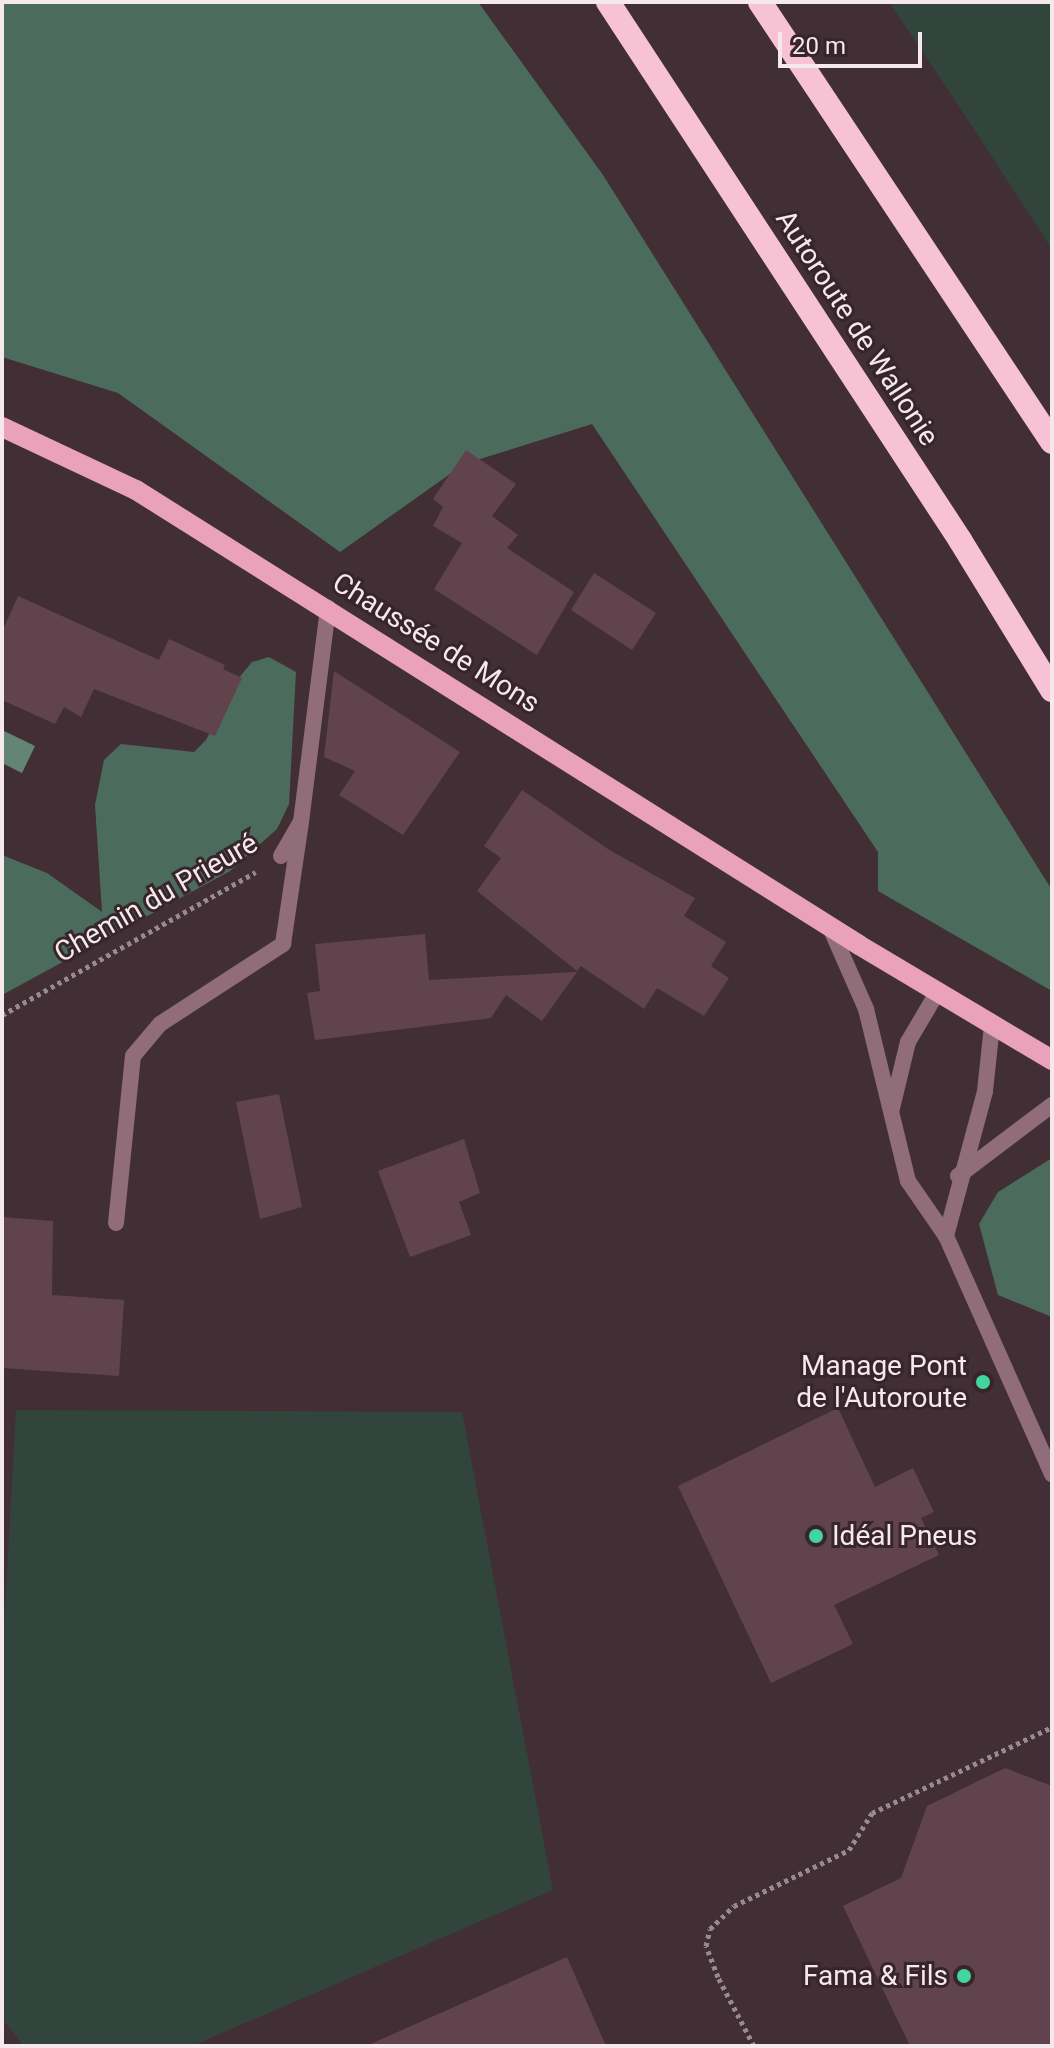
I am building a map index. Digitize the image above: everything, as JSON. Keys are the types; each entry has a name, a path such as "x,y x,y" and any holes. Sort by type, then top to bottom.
{"highway":[{"name":"Autoroute de Wallonie","path":"608,2 960,540 1052,690"},
{"path":"760,2 1052,442"}],"main road":[{"name":"Chaussée de Mons","path":"2,427 136,490 992,1025"},
{"path":"992,1025 1052,1060"}],"street":[{"name":"Chemin du Prieuré","path":"281,856 301,822 328,608"},
{"path":"116,1223 133,1056 160,1024 283,944 290,925 301,822"},
{"path":"829,925 866,1009 908,1181 946,1236 1052,1474"},
{"path":"891,1109 908,1042 937,993"},
{"path":"946,1236 958,1176 985,1091 992,1025"},
{"path":"958,1176 1052,1105"}],"path":[{"name":"Chemin du Prieuré","path":"2,1015 281,856"},
{"path":"754,2046 718,1977 706,1946 710,1929 734,1906 849,1850 872,1813 1052,1727"}],"shaded area":[{"path":"2,2 478,2 603,175 1052,890 1052,991 878,891 878,852 592,424 464,464 340,552 118,393 2,357"},
{"path":"889,2 1052,2 1052,249 947,88"},
{"path":"269,657 296,672 289,804 277,829 230,871 2,995 2,855 47,873 102,912 95,805 104,760 121,744 194,752 206,740 237,680 252,662"},
{"path":"2,730 35,746 22,773 2,763"},
{"path":"1052,1158 1052,1317 998,1295 979,1224 998,1192"},
{"path":"16,1410 462,1412 553,1890 192,2046 24,2046 2,2019 2,1662"}],"building":[{"path":"466,450 516,484 492,516 518,535 507,548 574,592 537,655 434,589 462,543 433,526 443,507 433,499"},
{"path":"594,573 656,613 632,650 571,610"},
{"path":"18,596 159,660 169,639 225,665 223,669 242,678 215,736 94,689 81,717 64,707 55,724 2,700 2,632"},
{"path":"334,671 460,752 403,835 339,795 355,771 324,757"},
{"path":"522,790 608,849 695,898 684,916 726,942 711,966 729,978 704,1016 657,988 644,1009 581,966 577,971 477,891 501,858 484,846"},
{"path":"425,934 429,980 577,972 542,1021 506,995 491,1018 315,1040 307,993 320,991 315,944"},
{"path":"279,1094 302,1207 260,1219 236,1102"},
{"path":"464,1139 480,1193 459,1202 471,1235 410,1257 378,1171"},
{"path":"2,1217 53,1221 52,1295 124,1300 119,1376 2,1368"},
{"name":"Idéal Pneus","path":"838,1408 875,1487 913,1468 934,1512 921,1518 939,1555 834,1605 853,1644 771,1683 678,1486"},
{"name":"Fama & Fils","path":"1005,1768 1052,1786 1052,2046 910,2046 843,1906 901,1878 927,1806"},
{"path":"567,1957 606,2046 366,2046"}],"place":[{"name":"Manage Pont de l'Autoroute","path":"983,1382"},
{"name":"Idéal Pneus","path":"816,1536"},
{"name":"Fama & Fils","path":"964,1976"}]}
